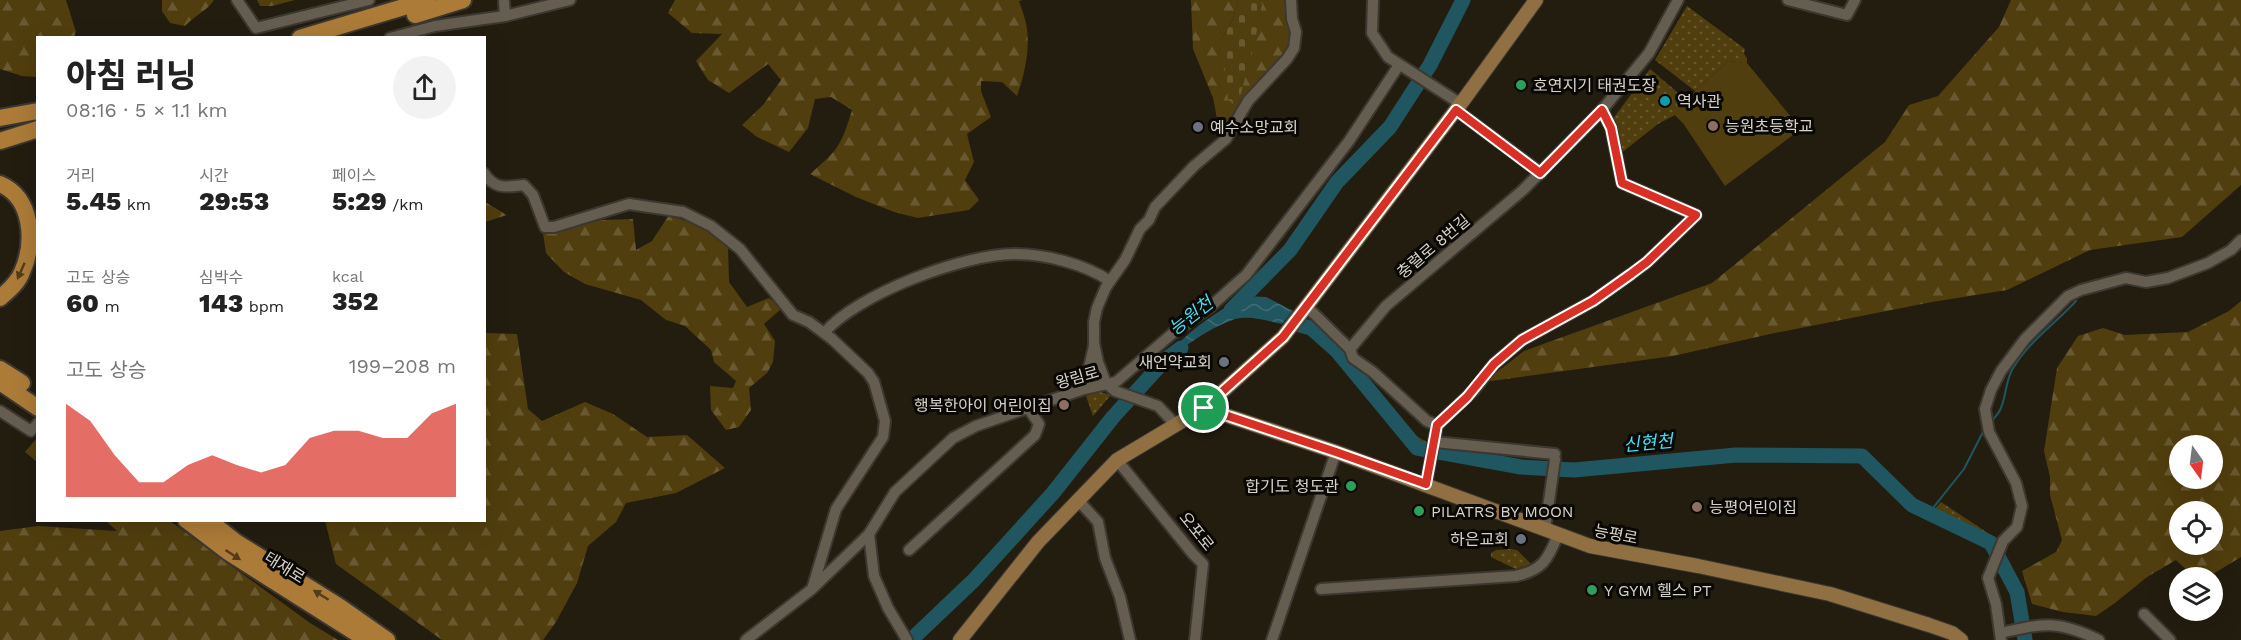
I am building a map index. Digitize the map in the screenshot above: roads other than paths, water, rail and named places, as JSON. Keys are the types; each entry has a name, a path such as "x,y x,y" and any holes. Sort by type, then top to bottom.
{"highway":[{"path":"307,36 427,0"},
{"path":"343,36 463,0"},
{"path":"0,118 36,111"},
{"path":"0,130 36,119"},
{"path":"0,141 36,130"},
{"path":"0,184 17,197 25,209 30,240 22,274 0,297"},
{"path":"0,369 36,393"},
{"path":"0,382 36,408"},
{"path":"0,390 36,408"},
{"name":"태재로","path":"189,522 228,552 367,640"},
{"name":"태재로","path":"211,522 236,542 340,607 386,640"},
{"path":"215,522 236,542"}],"main road":[{"path":"960,640 1038,542 1117,460 1204,408 1283,337 1536,0"},
{"name":"능평로","path":"1204,408 1426,484 1590,546 1830,594 1952,633 1961,640"}],"street":[{"path":"237,0 256,28 369,0"},
{"path":"398,36 435,26 505,16 570,0"},
{"path":"1176,425 1155,405 1115,391 1106,383 1094,343 1097,308 1110,281 1125,260 1140,229 1149,220 1155,207 1194,166 1226,139 1248,101 1291,54 1296,32 1292,19 1292,0"},
{"path":"1373,0 1372,33 1388,57 1456,104 1540,173"},
{"name":"충렬로 8번길","path":"1350,348 1386,306 1523,190 1602,110 1649,53 1678,0"},
{"path":"1788,0 1847,15 1855,0"},
{"path":"504,2 505,16"},
{"name":"왕림로","path":"746,640 812,589 869,534 895,492 953,438 976,426 1028,408 1084,389 1116,382 1173,333 1211,306 1246,274 1349,141 1401,66"},
{"path":"1426,484 1437,425 1467,397 1494,364 1522,340 1593,301 1631,274 1647,262 1696,215 1622,183 1611,128 1602,110"},
{"path":"486,176 490,182 504,188 524,185 533,195 545,227 554,227 628,204 683,212 711,226 740,249 793,315 809,322 829,337 868,373 874,382 885,421 883,437 836,509 812,589"},
{"path":"2099,640 2075,628 2041,624 2001,636 1996,604 1988,578 2003,541 2017,527 2022,506 2016,483 1989,432 1985,409 1991,390 2010,358 2068,296 2081,290 2126,278 2146,282 2168,278 2208,263 2231,250 2241,240"},
{"path":"829,337 838,318 883,291 975,260 1014,254 1048,258 1083,267 1110,281"},
{"path":"1306,306 1350,348 1353,358 1373,372 1427,421 1437,425"},
{"path":"1084,389 1094,343"},
{"path":"909,550 1035,435 1039,424 1028,408"},
{"path":"0,411 34,427"},
{"path":"1321,588 1516,576 1532,572 1548,559 1552,532 1551,496 1555,457 1434,448"},
{"path":"1272,640 1336,452"},
{"name":"오포로","path":"1117,460 1203,564 1195,640"},
{"path":"1078,500 1098,522 1105,558 1120,597 1130,640"},
{"path":"869,534 874,576 888,608 908,640"},
{"path":"2144,614 2170,640"}],"water":[{"path":"1245,296 1266,297 1293,311 1282,324 1247,318 1224,323 1191,342 1153,374 1173,349 1194,329"}],"waterway":[{"name":"능원천","path":"1231,310 1290,250 1337,182 1390,127 1430,65 1463,0"},
{"path":"1992,421 2002,406 2010,375 2018,360 2076,301"},
{"name":"신현천","path":"1296,324 1311,328 1337,351 1417,448 1521,467 1574,470 1736,455 1862,456 1912,505 1991,543 2017,592 2025,640"},
{"name":"능원천","path":"911,640 974,580 1053,493 1113,417 1165,360 1181,348"},
{"path":"1929,513 1964,469 1984,430"}],"place":[{"name":"호연지기 태권도장","path":"1521,85"},
{"name":"역사관","path":"1665,101"},
{"name":"능원초등학교","path":"1713,126"},
{"name":"예수소망교회","path":"1198,127"},
{"name":"새언약교회","path":"1224,362"},
{"name":"행복한아이 어린이집","path":"1064,405"},
{"name":"합기도 청도관","path":"1351,486"},
{"name":"능평어린이집","path":"1697,507"},
{"name":"PILATRS BY MOON","path":"1419,511"},
{"name":"하은교회","path":"1521,539"},
{"name":"Y GYM 헬스 PT","path":"1592,590"}]}
